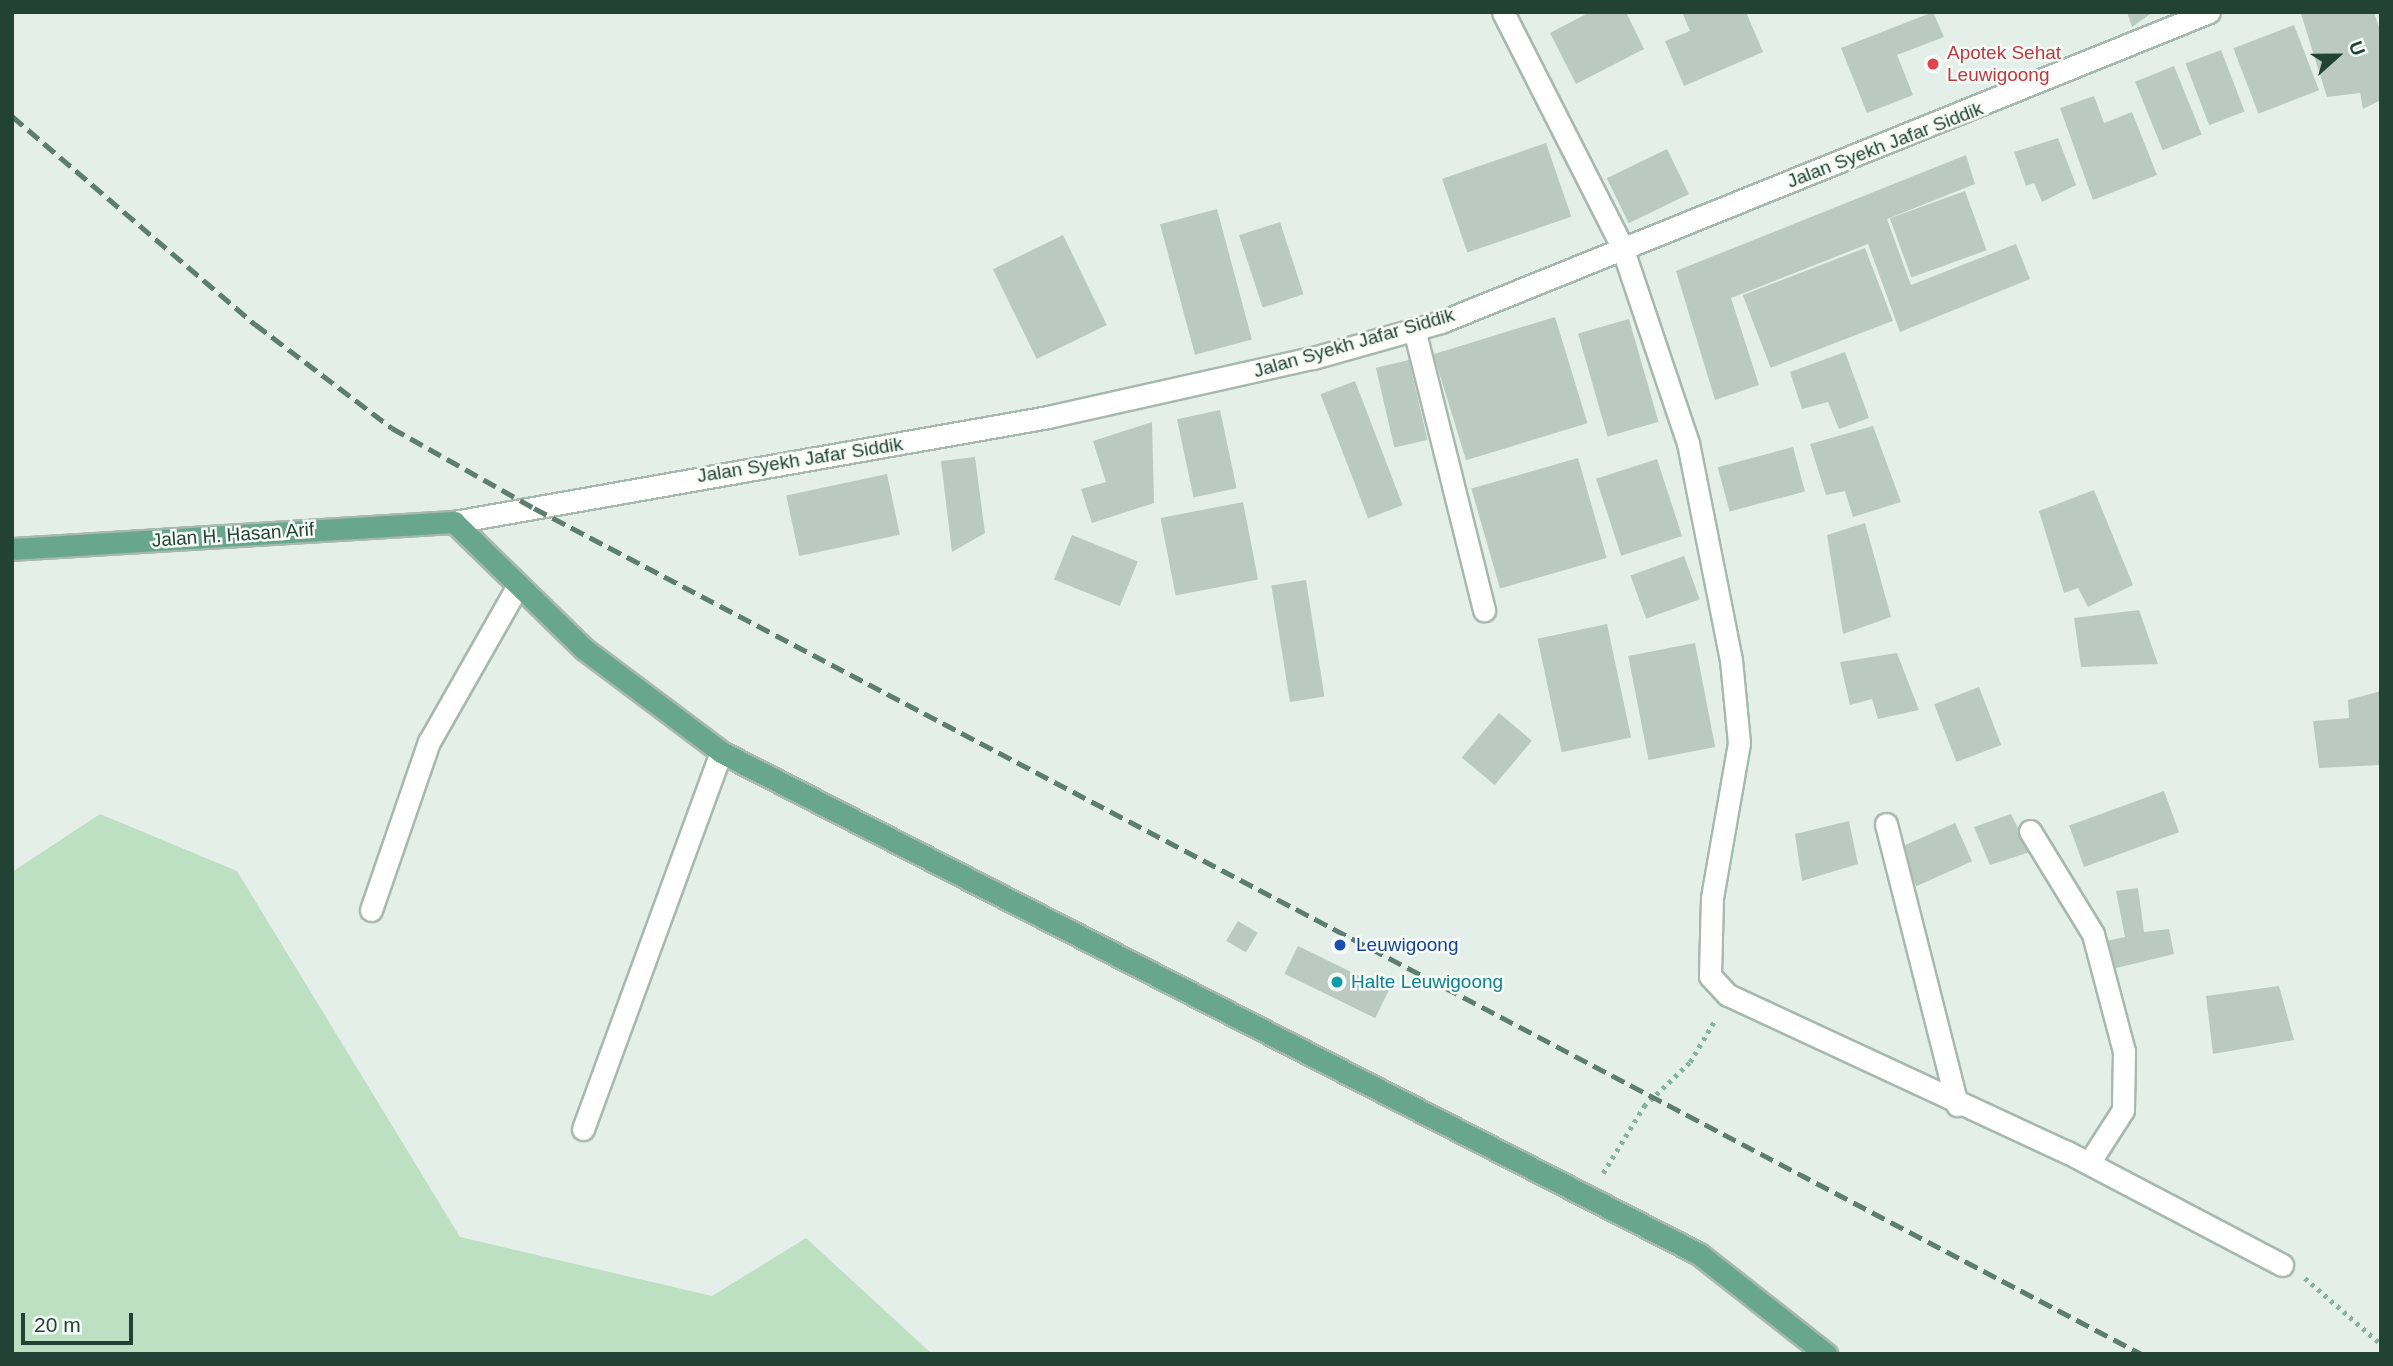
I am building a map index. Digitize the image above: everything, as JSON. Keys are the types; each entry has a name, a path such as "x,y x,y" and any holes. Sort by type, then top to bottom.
{"main road":[{"name":"Jalan H. Hasan Arif","path":"12,549 454,522"},
{"path":"454,522 517,587 584,649 721,752 1591,1196 1699,1254 1826,1354"}],"street":[{"path":"1503,12 1622,247 1688,443 1731,660 1737,781 1706,963 1728,995 1884,1064 1956,1105 2089,1163 2282,1265"},
{"name":"Jalan Syekh Jafar Siddik","path":"454,522 1048,417 1414,329 2210,12"},
{"path":"1414,329 1484,610"},
{"path":"371,910 429,742 517,587"},
{"path":"583,1129 721,752"},
{"path":"1886,824 1956,1105"},
{"path":"2030,831 2093,934 2124,1051 2123,1110 2089,1163"}],"path":[{"path":"1591,1196 1644,1106 1690,1062 1728,995"},
{"path":"2282,1265 2340,1303 2381,1344"}],"green space":[{"path":"100,814 237,871 460,1237 712,1296 806,1238 932,1354 12,1354 12,872"}],"building":[{"path":"1590,12 1626,12 1644,49 1576,84 1550,33"},
{"path":"1682,12 1746,12 1763,52 1684,86 1665,41 1690,31"},
{"path":"1933,12 1944,37 1897,55 1913,95 1867,113 1841,48"},
{"path":"2127,12 2153,12 2132,27"},
{"path":"2374,12 2381,33 2381,100 2363,109 2360,93 2327,97 2301,14"},
{"path":"2294,25 2319,90 2258,114 2233,48"},
{"path":"2221,50 2245,112 2209,125 2186,64"},
{"path":"2174,66 2202,135 2163,150 2135,82"},
{"path":"2094,96 2104,123 2132,112 2157,175 2093,200 2060,108"},
{"path":"2058,138 2076,185 2042,202 2034,183 2026,186 2014,152"},
{"path":"1546,143 1571,217 1467,253 1442,179"},
{"path":"1667,149 1689,194 1629,223 1607,178"},
{"path":"1966,155 1975,184 1887,219 1911,285 2016,244 2030,279 1900,332 1868,244 1731,298 1759,385 1715,400 1676,271"},
{"path":"1965,191 1987,250 1911,278 1890,218"},
{"path":"1217,209 1252,339 1195,355 1160,224"},
{"path":"1280,222 1303,294 1263,308 1239,235"},
{"path":"1063,235 1107,325 1037,359 993,269"},
{"path":"1865,248 1893,321 1771,368 1743,295"},
{"path":"1555,317 1587,423 1466,460 1434,354"},
{"path":"1629,319 1658,422 1608,436 1578,334"},
{"path":"1845,352 1869,418 1839,429 1828,402 1802,409 1790,372"},
{"path":"1409,360 1427,440 1394,448 1376,368"},
{"path":"1355,381 1403,505 1368,518 1320,394"},
{"path":"1220,410 1237,488 1194,497 1177,419"},
{"path":"1152,422 1154,503 1092,523 1081,489 1106,482 1093,441"},
{"path":"1873,426 1901,502 1853,517 1845,491 1826,495 1810,444"},
{"path":"1793,447 1805,491 1730,512 1718,467"},
{"path":"975,457 985,533 952,552 941,461"},
{"path":"1578,458 1607,558 1500,589 1471,489"},
{"path":"1657,459 1682,536 1621,556 1596,479"},
{"path":"887,474 900,535 799,556 786,495"},
{"path":"2094,490 2133,585 2088,607 2078,588 2064,593 2039,511"},
{"path":"1243,502 1258,580 1176,596 1161,518"},
{"path":"1865,523 1891,617 1843,634 1827,535"},
{"path":"1072,535 1138,562 1120,606 1054,580"},
{"path":"1684,556 1700,599 1646,619 1630,575"},
{"path":"1306,580 1324,697 1290,702 1271,585"},
{"path":"2139,610 2158,664 2081,667 2074,618"},
{"path":"1607,624 1631,737 1562,752 1538,639"},
{"path":"1695,643 1715,747 1648,760 1628,656"},
{"path":"1897,653 1919,710 1878,719 1872,699 1850,705 1840,662"},
{"path":"1979,687 2001,745 1956,762 1934,704"},
{"path":"2381,691 2381,765 2319,768 2313,721 2349,718 2348,700"},
{"path":"1499,713 1532,741 1495,785 1462,757"},
{"path":"2164,791 2179,832 2084,867 2069,826"},
{"path":"2011,814 2030,852 1990,865 1974,827"},
{"path":"1849,821 1858,864 1802,881 1795,834"},
{"path":"1955,823 1972,861 1916,886 1899,848"},
{"path":"2138,888 2144,932 2169,929 2174,954 2112,969 2106,941 2125,937 2116,891"},
{"path":"1238,921 1258,933 1246,953 1226,941"},
{"name":"Halte Leuwigoong","path":"1298,946 1389,990 1375,1018 1284,974"},
{"path":"2279,986 2294,1040 2213,1054 2206,996"}],"railway":[{"path":"12,116 255,324 392,428 534,508 2141,1354"}],"place":[{"name":"Apotek Sehat Leuwigoong","path":"1933,64"},
{"name":"Leuwigoong","path":"1340,945"},
{"name":"Halte Leuwigoong","path":"1337,982"}]}
